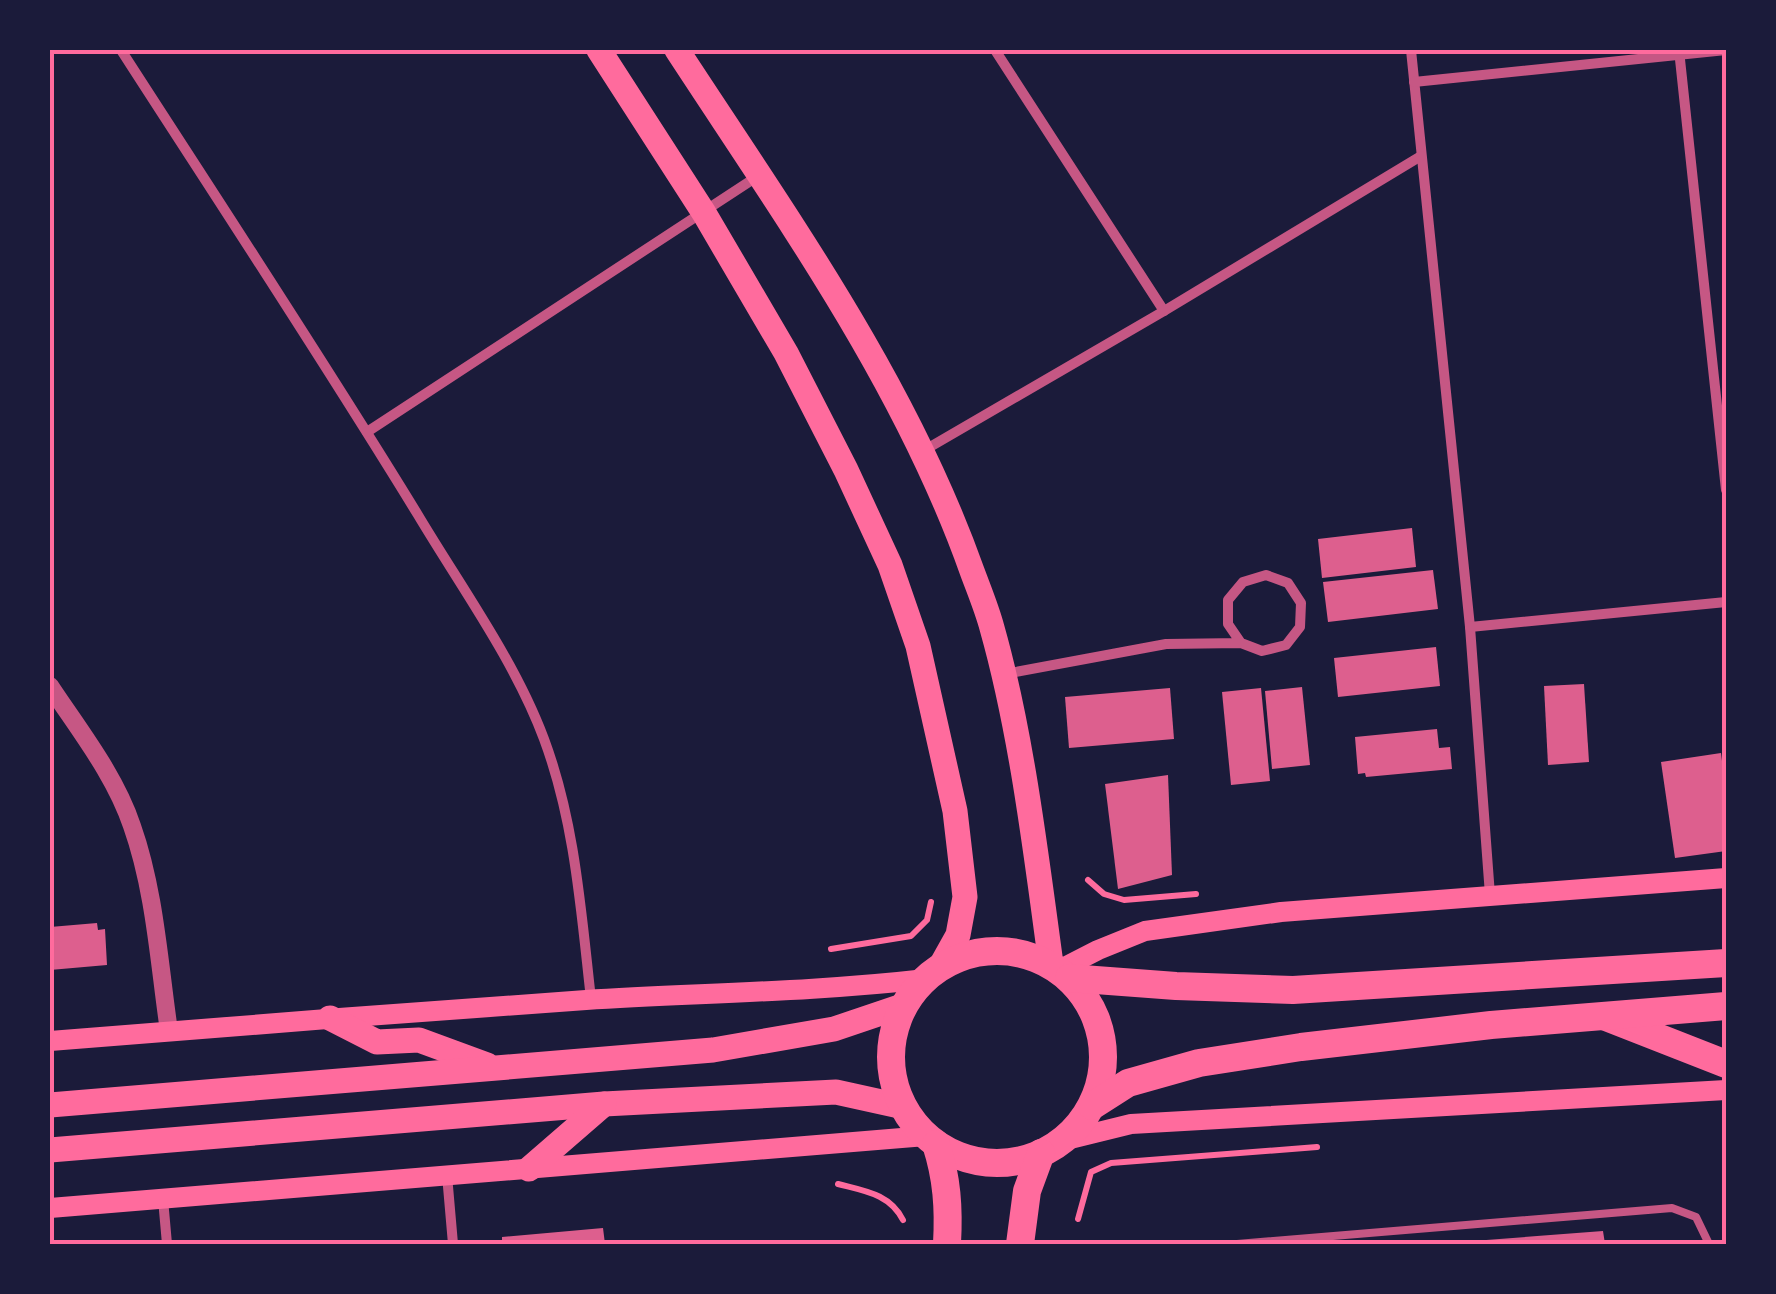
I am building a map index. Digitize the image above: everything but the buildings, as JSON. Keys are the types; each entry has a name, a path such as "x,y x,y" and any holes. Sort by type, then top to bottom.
{"highway":[{"path":"947,1244 946,1176 931,1140 904,1108 896,1091 891,1056 892,1038 905,1005 933,974 954,961 986,952 1019,953 1060,971 1176,986 1293,990 1726,963"},
{"path":"931,1140 952,1153 987,1162 1024,1160 1052,1147 1079,1125 1092,1106 1103,1068 1100,1028 1093,1010 1060,971"},
{"path":"1092,1106 1128,1083 1198,1064 1302,1048 1600,1015 1726,1006"},
{"path":"1600,1015 1726,1064"},
{"path":"1020,1244 1027,1191 1052,1147"}],"main road":[{"path":"50,1041 591,1000 822,988 933,974 958,935 965,897 955,811 918,646 890,566 786,353 704,212 599,50"},
{"path":"677,50 855,326 923,451 960,537 992,626 1060,971 1098,950 1146,931 1281,912 1726,878"},
{"path":"50,1105 713,1050 834,1029 905,1005"},
{"path":"330,1018 377,1042 419,1040 497,1068"},
{"path":"1052,1147 1132,1124 1726,1090"},
{"path":"50,1150 604,1104 836,1092 904,1108"},
{"path":"529,1169 604,1104"},
{"path":"50,1208 931,1140"}],"street":[{"path":"121,50 368,432 508,664 543,737 566,810 591,1000"},
{"path":"994,50 1164,311"},
{"path":"1411,50 1470,627 1490,897"},
{"path":"1414,82 1726,50"},
{"path":"1680,53 1726,490"},
{"path":"923,451 1421,156"},
{"path":"368,432 759,176"},
{"path":"1003,674 1166,644 1241,643 1262,651 1274,648 1286,644 1300,626 1301,602 1288,584 1266,575 1243,582 1228,600 1228,624 1241,643"},
{"path":"1470,627 1726,602"},
{"path":"50,686 104,768 131,822 147,877 169,1031"},
{"path":"447,1176 453,1244"},
{"path":"163,1198 167,1244"}],"lane":[{"path":"1237,1244 1672,1208 1696,1216 1709,1244"}],"path":[{"path":"1088,880 1104,894 1124,900 1200,894"},
{"path":"831,949 911,936 926,920 931,902"},
{"path":"1078,1219 1091,1172 1111,1163 1317,1147"},
{"path":"838,1184 884,1196 903,1220"}]}
